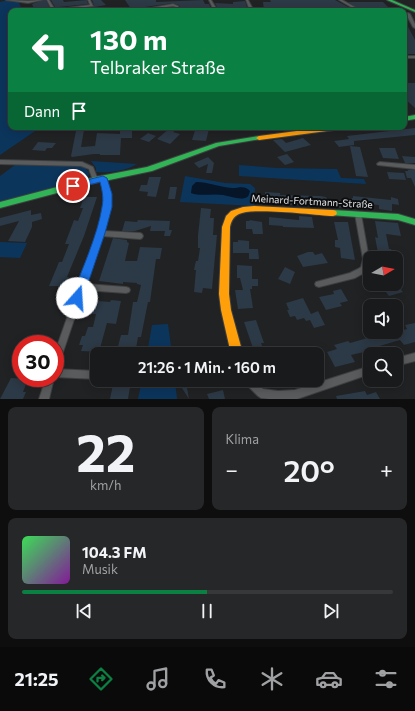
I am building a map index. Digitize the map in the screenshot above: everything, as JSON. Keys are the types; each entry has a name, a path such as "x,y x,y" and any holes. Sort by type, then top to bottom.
{"street":[{"path":"7,0 28,2 41,0"},
{"path":"76,8 92,6 89,0"},
{"path":"340,0 355,8"},
{"path":"389,0 400,4 405,8"},
{"path":"400,4 405,4 409,0"},
{"path":"149,8 176,6 177,8"},
{"path":"410,12 415,27"},
{"path":"0,205 99,179 157,166 218,144 305,130"},
{"path":"0,162 82,164 91,168 107,194 107,207 100,233 64,337"},
{"path":"380,164 415,167"},
{"name":"Meinard-Fortmann-Straße","path":"236,347 226,310 224,294 226,221 238,210 249,208 358,214 398,217 415,222"},
{"path":"319,284 362,271 365,266 366,260 358,214"},
{"path":"100,233 140,236"},
{"path":"81,287 126,290"},
{"path":"403,360 415,357"},
{"path":"254,387 261,396 295,395 363,372"},
{"path":"64,373 90,375"},
{"path":"44,399 47,387"}],"shaded area":[{"path":"7,0 23,0 19,3 22,8 8,8 8,130 37,130 0,155 0,2"},
{"path":"91,161 137,164 117,171 96,172 96,168"},
{"path":"15,165 58,165 84,167 89,172 88,179 0,202 0,176"},
{"path":"239,165 277,168 337,169 341,178 364,179 366,184 239,176"},
{"path":"185,176 225,183 250,184 255,188 254,206 180,202"},
{"path":"196,182 232,188 244,187 250,191 249,195 245,198 237,198 226,195 203,195 191,193 192,186"},
{"path":"0,242 27,243 20,258 0,257"},
{"path":"168,324 171,347 148,347 152,325"},
{"path":"141,387 176,387 177,399 138,399"}],"building":[{"path":"46,0 50,8 34,8 32,4"},
{"path":"51,0 63,0 64,2 87,0 88,4 55,7"},
{"path":"92,0 101,0 106,5 95,7 96,8 87,8 93,7 94,5"},
{"path":"125,0 156,0 156,2 203,0 205,4 209,4 211,8 180,8 179,5 173,3 130,8"},
{"path":"270,0 335,0 350,8 264,8 263,2 271,2"},
{"path":"245,1 247,7 218,8 215,3 233,4 233,2"},
{"path":"348,2 383,2 389,8 358,8"},
{"path":"407,25 415,40 415,54 407,54"},
{"path":"407,83 415,83 415,108 407,101"},
{"path":"415,128 415,135 354,141 354,145 339,147 334,141 349,139 347,136"},
{"path":"84,130 81,147 95,146 97,133 120,134 120,131 132,131 132,138 121,138 120,155 94,154 72,157 76,131"},
{"path":"168,130 176,130 173,132 180,134 170,144 157,139"},
{"path":"195,130 209,130 206,141 192,140"},
{"path":"148,133 156,136 149,142 140,139"},
{"path":"303,138 311,145 285,152 273,140 282,139 286,143"},
{"path":"38,142 56,143 52,148 47,148 45,151 32,150"},
{"path":"350,146 360,147 368,177 356,176"},
{"path":"379,148 395,148 399,159 383,158"},
{"path":"287,154 294,162 285,165 277,157"},
{"path":"402,156 415,157 415,163 405,163"},
{"path":"208,157 214,163 212,173 206,173 208,164 199,168 194,163"},
{"path":"415,170 415,187 411,178 407,178 405,171"},
{"path":"387,172 404,173 406,180 389,179"},
{"path":"149,177 161,177 156,197 147,196 148,192 139,191 141,185 147,185"},
{"path":"170,187 177,187 175,199 168,199"},
{"path":"265,192 280,193 280,195 320,196 326,197 327,200 344,201 344,198 353,198 353,196 391,200 391,197 398,199 399,205 392,204 392,211 379,209 379,205 359,204 360,209 331,207 297,202 298,205 265,204 262,203 262,198 265,198"},
{"path":"84,197 97,197 84,236 67,277 69,277 66,286 49,286 59,262 62,262 69,244 65,244 74,220 78,221 83,208 80,208"},
{"path":"201,208 211,209 210,218 214,218 213,235 217,235 212,289 203,288 202,293 194,292 196,270 194,270 196,261 198,261 200,248 198,248 198,235"},
{"path":"31,210 31,215 41,213 42,219 32,222 32,227 25,242 8,241 19,221 0,226 0,218"},
{"path":"299,216 312,217 314,228 269,225 269,217 299,220"},
{"path":"138,220 170,221 169,230 172,230 170,236 164,236 165,231 150,231 151,226 135,231 122,231 125,221 137,222"},
{"path":"249,220 262,222 263,234 253,234 252,229 246,229 246,221 250,221"},
{"path":"375,221 398,223 401,236 386,234 389,249 392,251 378,251 375,237 378,238"},
{"path":"334,222 348,222 355,260 341,258 340,248 335,247 335,240 338,240"},
{"path":"113,238 127,240 129,243 125,261 137,261 140,247 162,248 160,259 156,259 150,302 148,302 141,337 138,337 136,347 118,347 121,335 128,335 133,302 137,302 141,285 137,283 123,282 123,284 99,281"},
{"path":"238,240 249,241 249,249 258,249 259,259 249,259 249,253 233,253 233,242 238,242"},
{"path":"308,252 313,252 315,255 322,253 328,263 303,267 297,256"},
{"path":"237,265 252,266 252,279 258,279 258,286 252,286 252,289 250,289 253,308 238,309 235,290 243,290 240,278 237,278"},
{"path":"285,267 295,272 290,284 278,279"},
{"path":"341,289 348,301 340,303 342,306 326,310 319,297 334,294 333,291"},
{"path":"385,291 403,292 389,296"},
{"path":"303,298 311,314 318,311 325,325 314,328 310,320 306,321 304,318 297,320 295,316 290,317 286,303"},
{"path":"111,300 121,301 116,324 107,323 100,347 90,347 90,352 81,351 83,345 79,345 82,336 85,336 88,327 93,327 96,314 89,314 91,307 96,307 98,301 110,302"},
{"path":"256,320 264,343 261,343 262,347 253,347 244,322"},
{"path":"415,323 415,342 404,345 400,340 376,347 363,347 363,352 351,355 355,362 335,367 327,352 337,349 334,345 348,341 350,343 364,339 403,339 403,330 407,329 405,325"},
{"path":"11,378 12,387 25,387 23,392 26,392 23,399 0,399"},
{"path":"113,387 130,387 128,399 110,399"},
{"path":"181,387 190,387 187,388 189,399"},
{"path":"223,390 225,399 209,399 207,394"},
{"path":"365,391 367,395 376,392 380,399 337,399 336,396"}],"traffic: fast":[{"path":"389,0 415,11"},
{"path":"407,118 415,117"},
{"path":"0,205 95,180 149,169 218,144 259,138"},
{"path":"333,213 398,217 415,222"}],"traffic: slow":[{"path":"259,138 319,130"},
{"path":"235,347 226,310 224,294 226,227 229,218 236,212 254,209 333,213"}],"route":[{"path":"73,186 103,178 107,194 107,207 100,233 77,298"}]}
